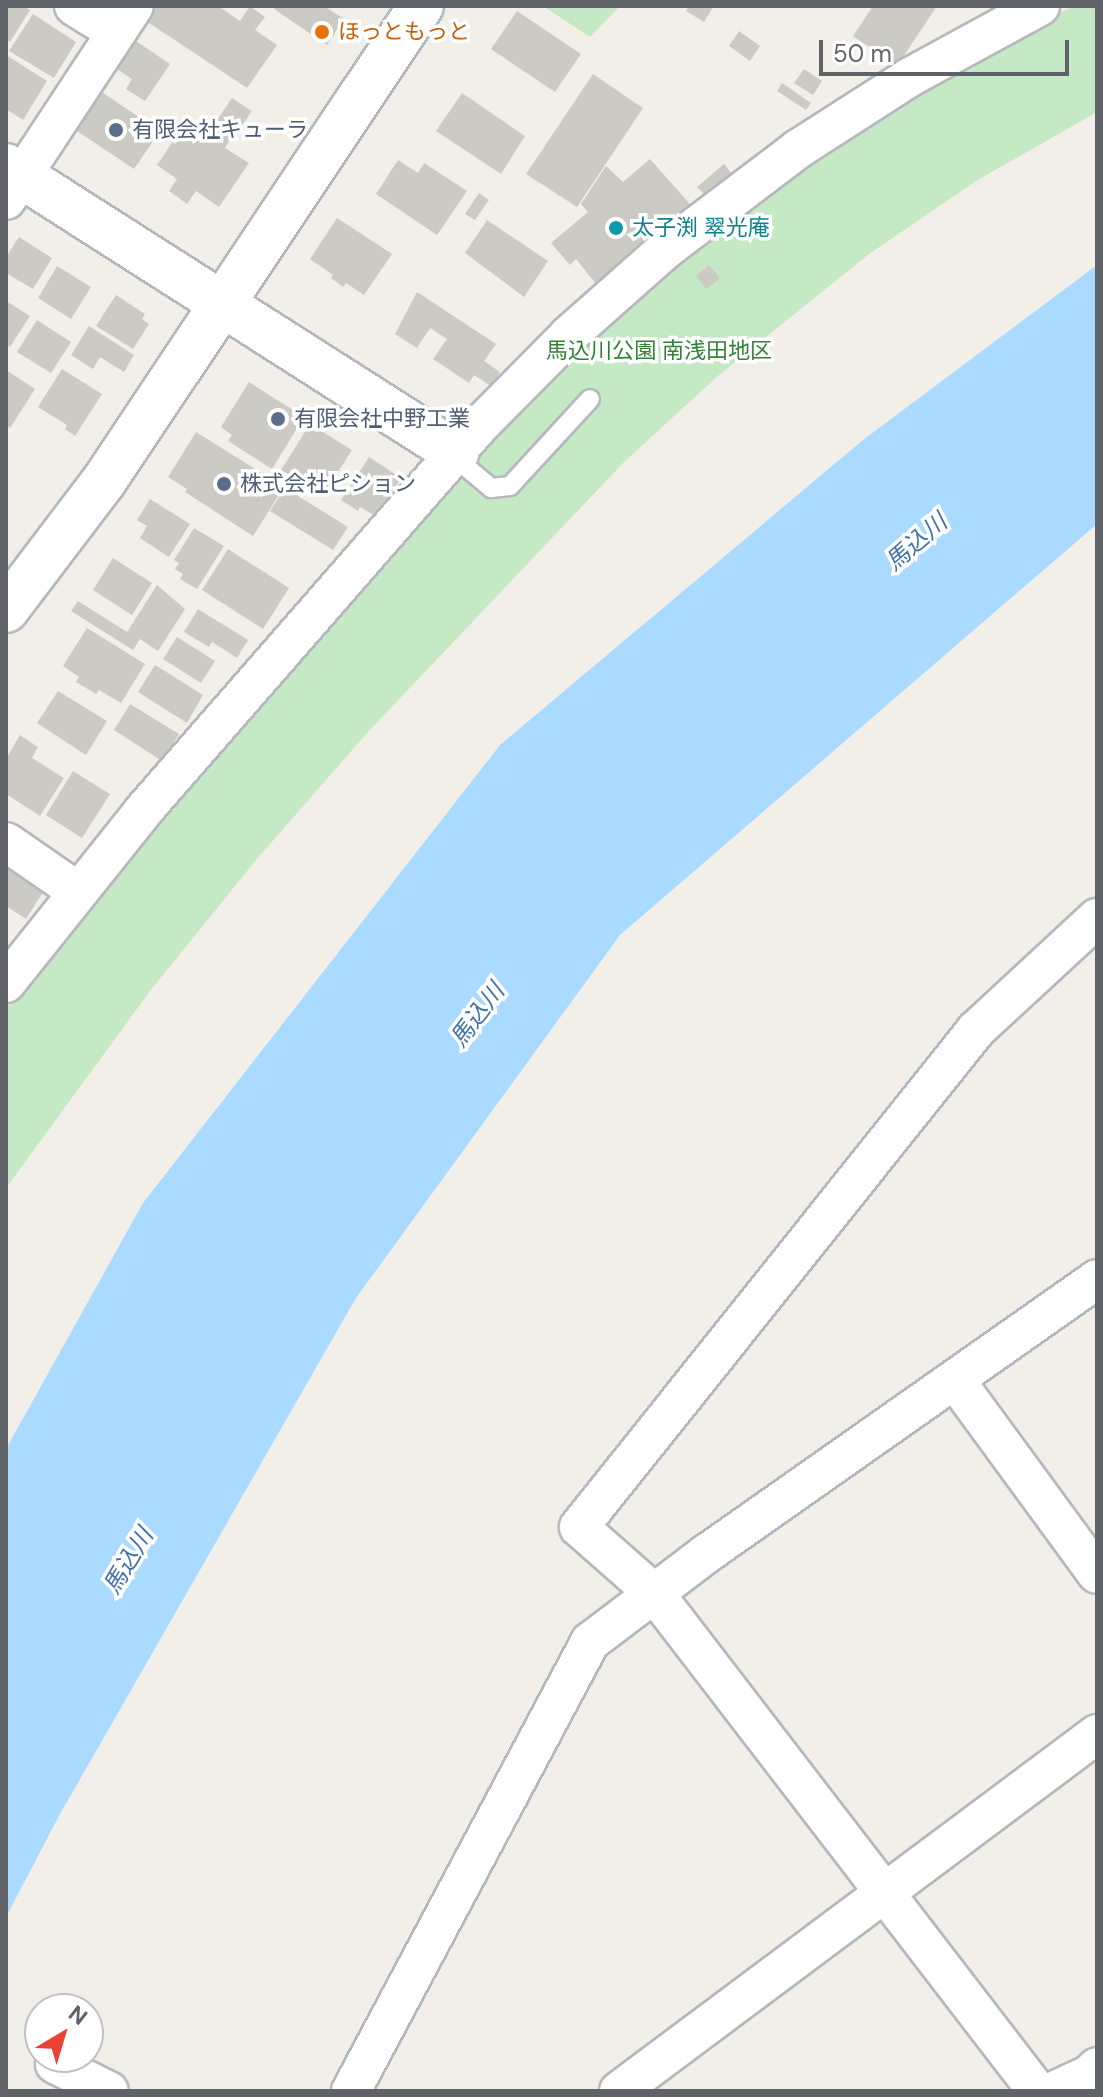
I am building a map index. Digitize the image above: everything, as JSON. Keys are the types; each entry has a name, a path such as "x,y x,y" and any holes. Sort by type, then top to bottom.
{"street":[{"path":"74,6 125,19 11,181 223,303 443,441 454,455"},
{"path":"6,610 97,491 421,6"},
{"path":"6,983 77,891 454,455 508,395 601,306 732,197 873,99 1040,6"},
{"path":"6,842 77,891"},
{"path":"1037,2091 655,1594 579,1527 976,1030 1097,918"},
{"path":"351,2091 590,1642 706,1554 1097,1279"},
{"path":"955,1380 1097,1574"},
{"path":"619,2091 659,2079 884,1895 1097,1734"},
{"path":"1054,2091 1089,2075 1097,2067"},
{"path":"73,2073 109,2091"}],"lane":[{"path":"454,455 491,488 510,486 590,399"}],"green space":[{"path":"543,6 620,6 590,37"},
{"name":"馬込川公園 南浅田地区","path":"1074,6 1097,6 1097,112 976,181 869,254 719,375 624,462 367,733 256,860 150,991 6,1188 6,1008 74,920 448,485 611,317 810,159 1029,28"}],"water":[{"name":"馬込川","path":"1097,265 1097,524 620,935 356,1298 60,1814 6,1917 6,1449 143,1203 500,745 863,440"}],"building":[{"path":"6,6 23,6 30,10 10,42 6,39"},
{"path":"157,6 218,6 240,21 250,6 265,17 255,30 277,45 247,88 146,21"},
{"name":"ほっともっと","path":"276,6 324,6 344,19 327,45 274,9"},
{"path":"689,6 714,6 704,22 686,11"},
{"path":"873,6 937,6 897,66 853,36"},
{"path":"517,11 581,54 555,92 491,49"},
{"path":"33,14 76,42 54,78 9,51"},
{"path":"739,31 760,46 750,61 729,46"},
{"path":"133,39 170,64 145,101 126,89 132,79 114,67"},
{"path":"6,55 47,81 23,120 6,109"},
{"path":"804,69 822,81 813,95 794,83"},
{"path":"593,74 643,108 577,207 526,174"},
{"path":"782,83 811,103 806,110 777,91"},
{"path":"100,91 160,131 134,169 74,129"},
{"path":"462,93 525,136 501,174 436,131"},
{"path":"232,98 252,111 237,133 217,120"},
{"path":"186,122 206,135 215,122 233,135 225,148 249,163 219,207 196,191 187,204 169,191 177,179 157,165"},
{"name":"太子渕 翠光庵","path":"650,159 690,204 596,284 576,259 570,265 551,243 588,212 581,204 606,166 623,182"},
{"path":"398,160 418,173 424,163 467,191 437,235 376,194"},
{"path":"724,164 732,174 706,196 697,187"},
{"path":"479,193 489,200 475,220 465,214"},
{"path":"337,218 392,254 364,295 346,283 343,287 331,278 333,275 310,259"},
{"path":"487,220 548,261 524,297 465,253"},
{"path":"19,237 52,258 33,289 6,273 6,257"},
{"path":"709,265 720,278 706,289 696,276"},
{"path":"57,266 91,287 71,319 38,298"},
{"path":"417,292 496,344 484,361 500,372 491,386 474,375 469,383 433,359 447,339 430,328 417,348 395,334"},
{"path":"116,295 145,314 142,319 149,324 133,349 96,326"},
{"path":"6,301 30,316 10,347 6,344"},
{"path":"37,320 71,342 51,373 17,352"},
{"path":"89,326 134,355 124,372 100,357 93,369 71,355"},
{"path":"62,369 102,394 75,436 65,429 67,425 38,407"},
{"path":"6,370 35,389 10,428 6,425"},
{"path":"249,382 304,417 272,469 228,441 232,435 221,427"},
{"path":"310,424 352,450 323,496 281,470"},
{"path":"196,432 284,487 253,536 185,492 187,489 168,477"},
{"path":"369,457 401,478 377,517 360,507 358,511 341,500"},
{"path":"285,488 348,527 333,550 270,511"},
{"path":"150,499 190,524 169,557 140,538 147,526 137,520"},
{"path":"194,528 224,546 197,589 180,579 183,574 175,569 179,563 174,560"},
{"path":"228,549 289,588 263,629 202,590"},
{"path":"113,558 152,583 132,615 93,590"},
{"path":"157,585 185,609 158,651 140,639 133,650 71,611 78,601 127,632"},
{"path":"198,609 248,640 237,658 212,642 209,647 184,632"},
{"path":"87,628 145,664 121,703 99,690 96,694 76,682 79,677 63,666"},
{"path":"177,637 215,661 201,683 163,659"},
{"path":"155,665 203,695 187,723 138,692"},
{"path":"58,691 107,721 86,755 37,723"},
{"path":"130,704 179,734 162,761 114,730"},
{"path":"20,735 38,747 32,758 64,778 40,816 6,794 6,759"},
{"path":"73,771 110,794 82,838 46,815"},
{"path":"6,868 43,892 26,919 6,906"}],"place":[{"name":"ほっともっと","path":"322,32"},
{"name":"有限会社キューラ","path":"116,130"},
{"name":"太子渕 翠光庵","path":"616,228"},
{"name":"有限会社中野工業","path":"278,419"},
{"name":"株式会社ピション","path":"224,484"}]}
